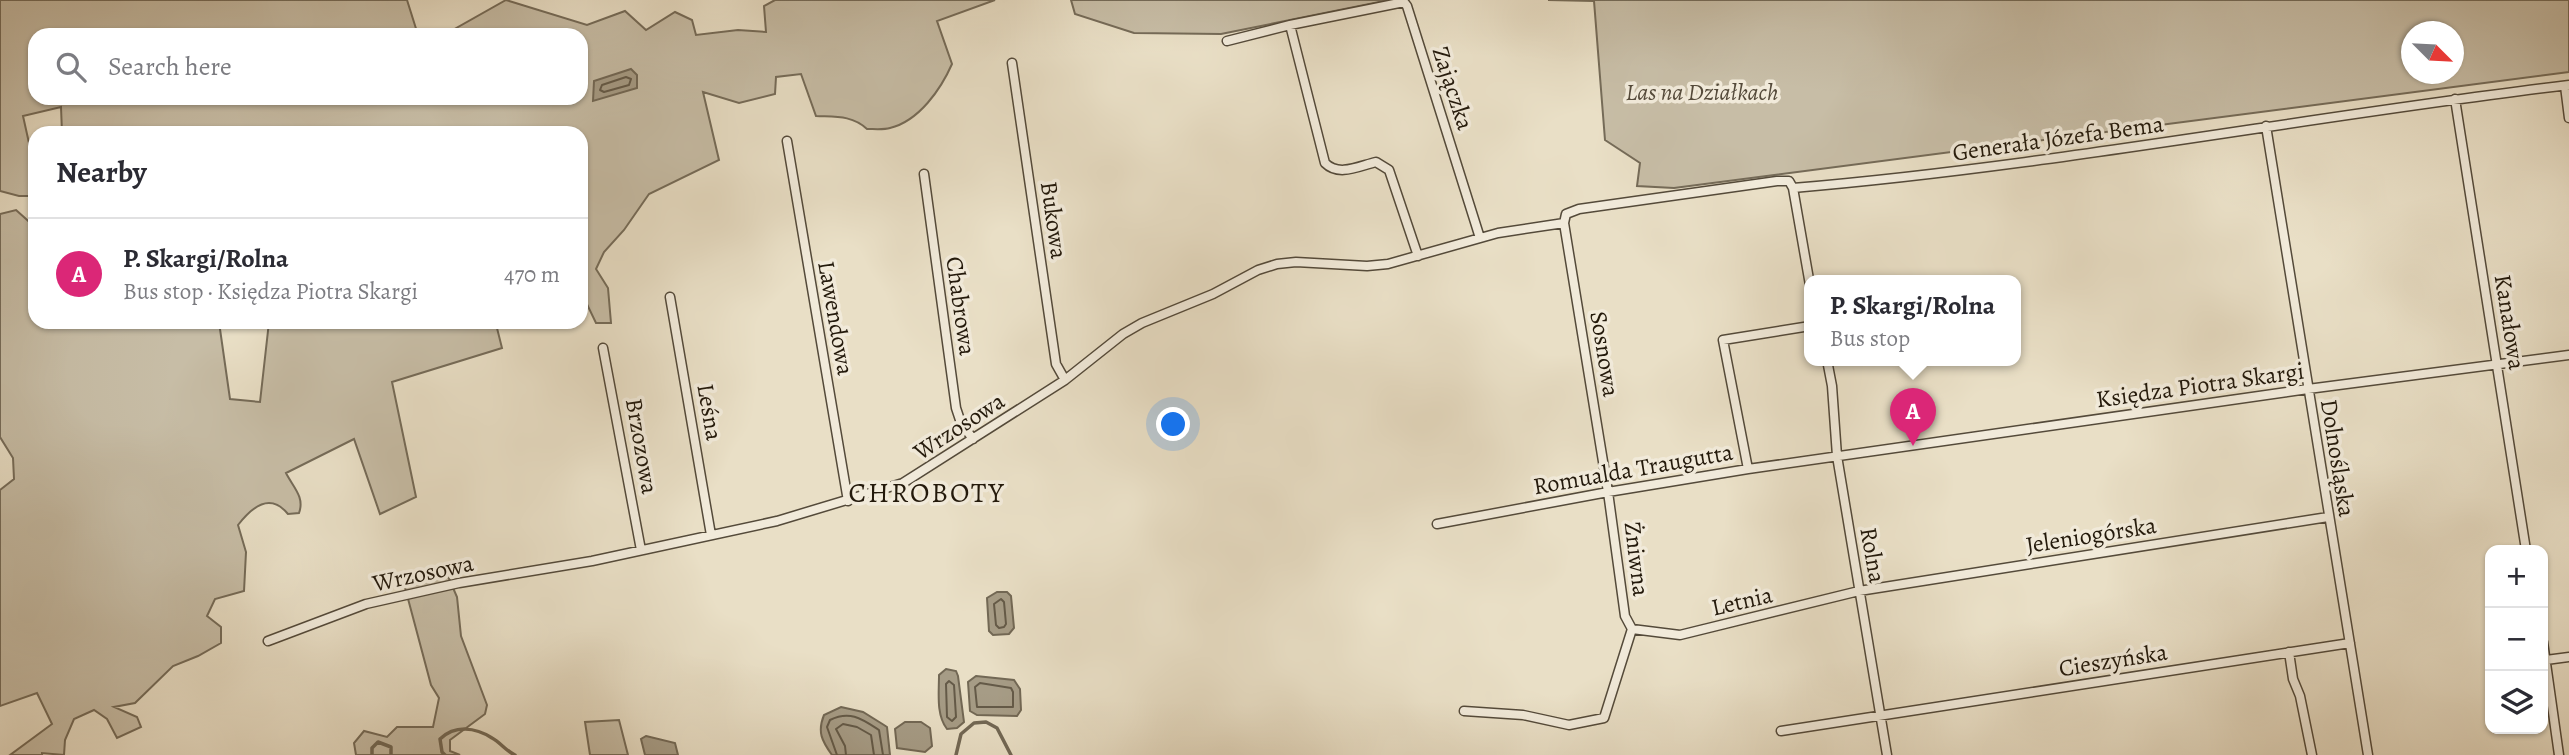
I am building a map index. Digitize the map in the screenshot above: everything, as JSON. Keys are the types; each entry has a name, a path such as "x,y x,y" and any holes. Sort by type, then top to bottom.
{"street":[{"name":"Zajączka","path":"1227,41 1404,2 1480,238"},
{"path":"1290,25 1325,163 1331,169 1340,171 1376,162 1389,170 1418,256"},
{"name":"Bukowa","path":"1012,63 1056,364 1065,380"},
{"path":"2567,85 2569,118"},
{"name":"Generała Józefa Bema","path":"1564,223 1566,214 1579,209 1784,180 1789,181 1793,188 1909,178 2151,146 2266,126 2567,85"},
{"name":"Kanałowa","path":"2455,99 2525,545"},
{"name":"Dolnośląska","path":"2266,126 2368,755"},
{"name":"Lawendowa","path":"787,141 848,501"},
{"name":"Chabrowa","path":"924,174 956,408 961,423 973,439"},
{"path":"1793,188 1808,275"},
{"name":"Wrzosowa","path":"268,641 366,604 459,583 592,561 777,521 910,480 1065,380 1123,334 1276,264 1296,262 1367,266 1418,256 1480,238 1564,223"},
{"name":"Sosnowa","path":"1564,223 1608,492"},
{"name":"Leśna","path":"670,297 711,535"},
{"path":"1748,469 1723,340 1804,327"},
{"name":"Brzozowa","path":"603,348 641,550"},
{"name":"Księdza Piotra Skargi","path":"1837,456 2569,355"},
{"name":"Rolna","path":"1828,366 1837,456 1887,755"},
{"name":"Romualda Traugutta","path":"1437,524 1608,492 1837,456"},
{"name":"Żniwna","path":"1608,492 1625,616 1632,629"},
{"name":"Jeleniogórska","path":"1859,591 2328,517"},
{"name":"Letnia","path":"1632,629 1680,635 1859,591"},
{"path":"1464,711 1523,715 1569,725 1604,718 1632,629"},
{"name":"Cieszyńska","path":"1781,731 2350,643"},
{"path":"2289,652 2312,755"},
{"path":"2548,660 2569,657"},
{"path":"2548,671 2559,755"}],"green space":[{"path":"0,0 407,0 416,28 28,28 28,105 588,105 588,28 456,28 506,0 587,25 625,11 646,30 675,12 692,20 696,35 738,30 766,32 764,6 775,0 995,0 937,21 952,64 928,103 910,119 890,128 867,129 849,119 816,116 801,74 776,77 775,94 739,103 703,92 719,160 649,194 624,230 604,252 596,269 608,288 611,323 596,323 588,306 588,126 62,126 61,107 23,116 28,138 28,196 0,191"},
{"path":"1071,0 1389,0 1221,34 1134,33 1075,14"},
{"name":"Las na Działkach","path":"1548,0 2569,0 2569,72 1674,188 1637,186 1640,163 1605,140 1594,1"},
{"path":"16,210 28,221 28,329 220,329 230,399 260,402 268,329 497,329 502,348 392,382 416,497 380,514 354,439 286,473 299,497 299,513 288,514 281,507 268,503 255,508 238,525 246,552 244,591 215,599 207,616 221,627 221,643 173,666 135,703 114,707 137,717 141,727 117,738 107,719 94,710 74,719 65,740 64,755 10,755 52,724 37,693 0,706 0,490 14,479 13,458 0,437 0,214"},
{"path":"444,567 457,597 461,636 487,705 485,714 450,740 450,751 460,755 356,755 354,743 364,731 387,737 397,727 433,727 439,698 431,685 403,580"},
{"path":"619,720 628,755 590,755 585,722"}],"water":[{"path":"631,69 637,75 637,88 593,101 594,81"},
{"path":"997,592 1007,592 1011,596 1014,628 1009,634 993,635 989,631 987,598"},
{"path":"946,669 956,671 958,676 964,722 957,728 947,729 940,711 939,675"},
{"path":"976,676 1014,680 1020,689 1021,710 1017,716 977,715 970,711 968,682"},
{"path":"841,707 863,712 887,727 890,755 832,755 823,741 821,726 824,715"},
{"path":"905,722 921,722 930,728 932,746 925,752 897,748 895,729"},
{"path":"646,736 675,743 678,755 645,755 641,739"}],"waterway":[{"path":"956,755 961,734 974,723 986,722 997,728 1011,755"},
{"path":"445,755 440,739 452,731 465,729 486,734 515,755"},
{"path":"372,755 372,748 378,742 391,747 391,755"}],"place":[{"name":"P. Skargi/Rolna","path":"1913,446"}],"district":[{"name":"CHROBOTY","path":"927,493"}]}
